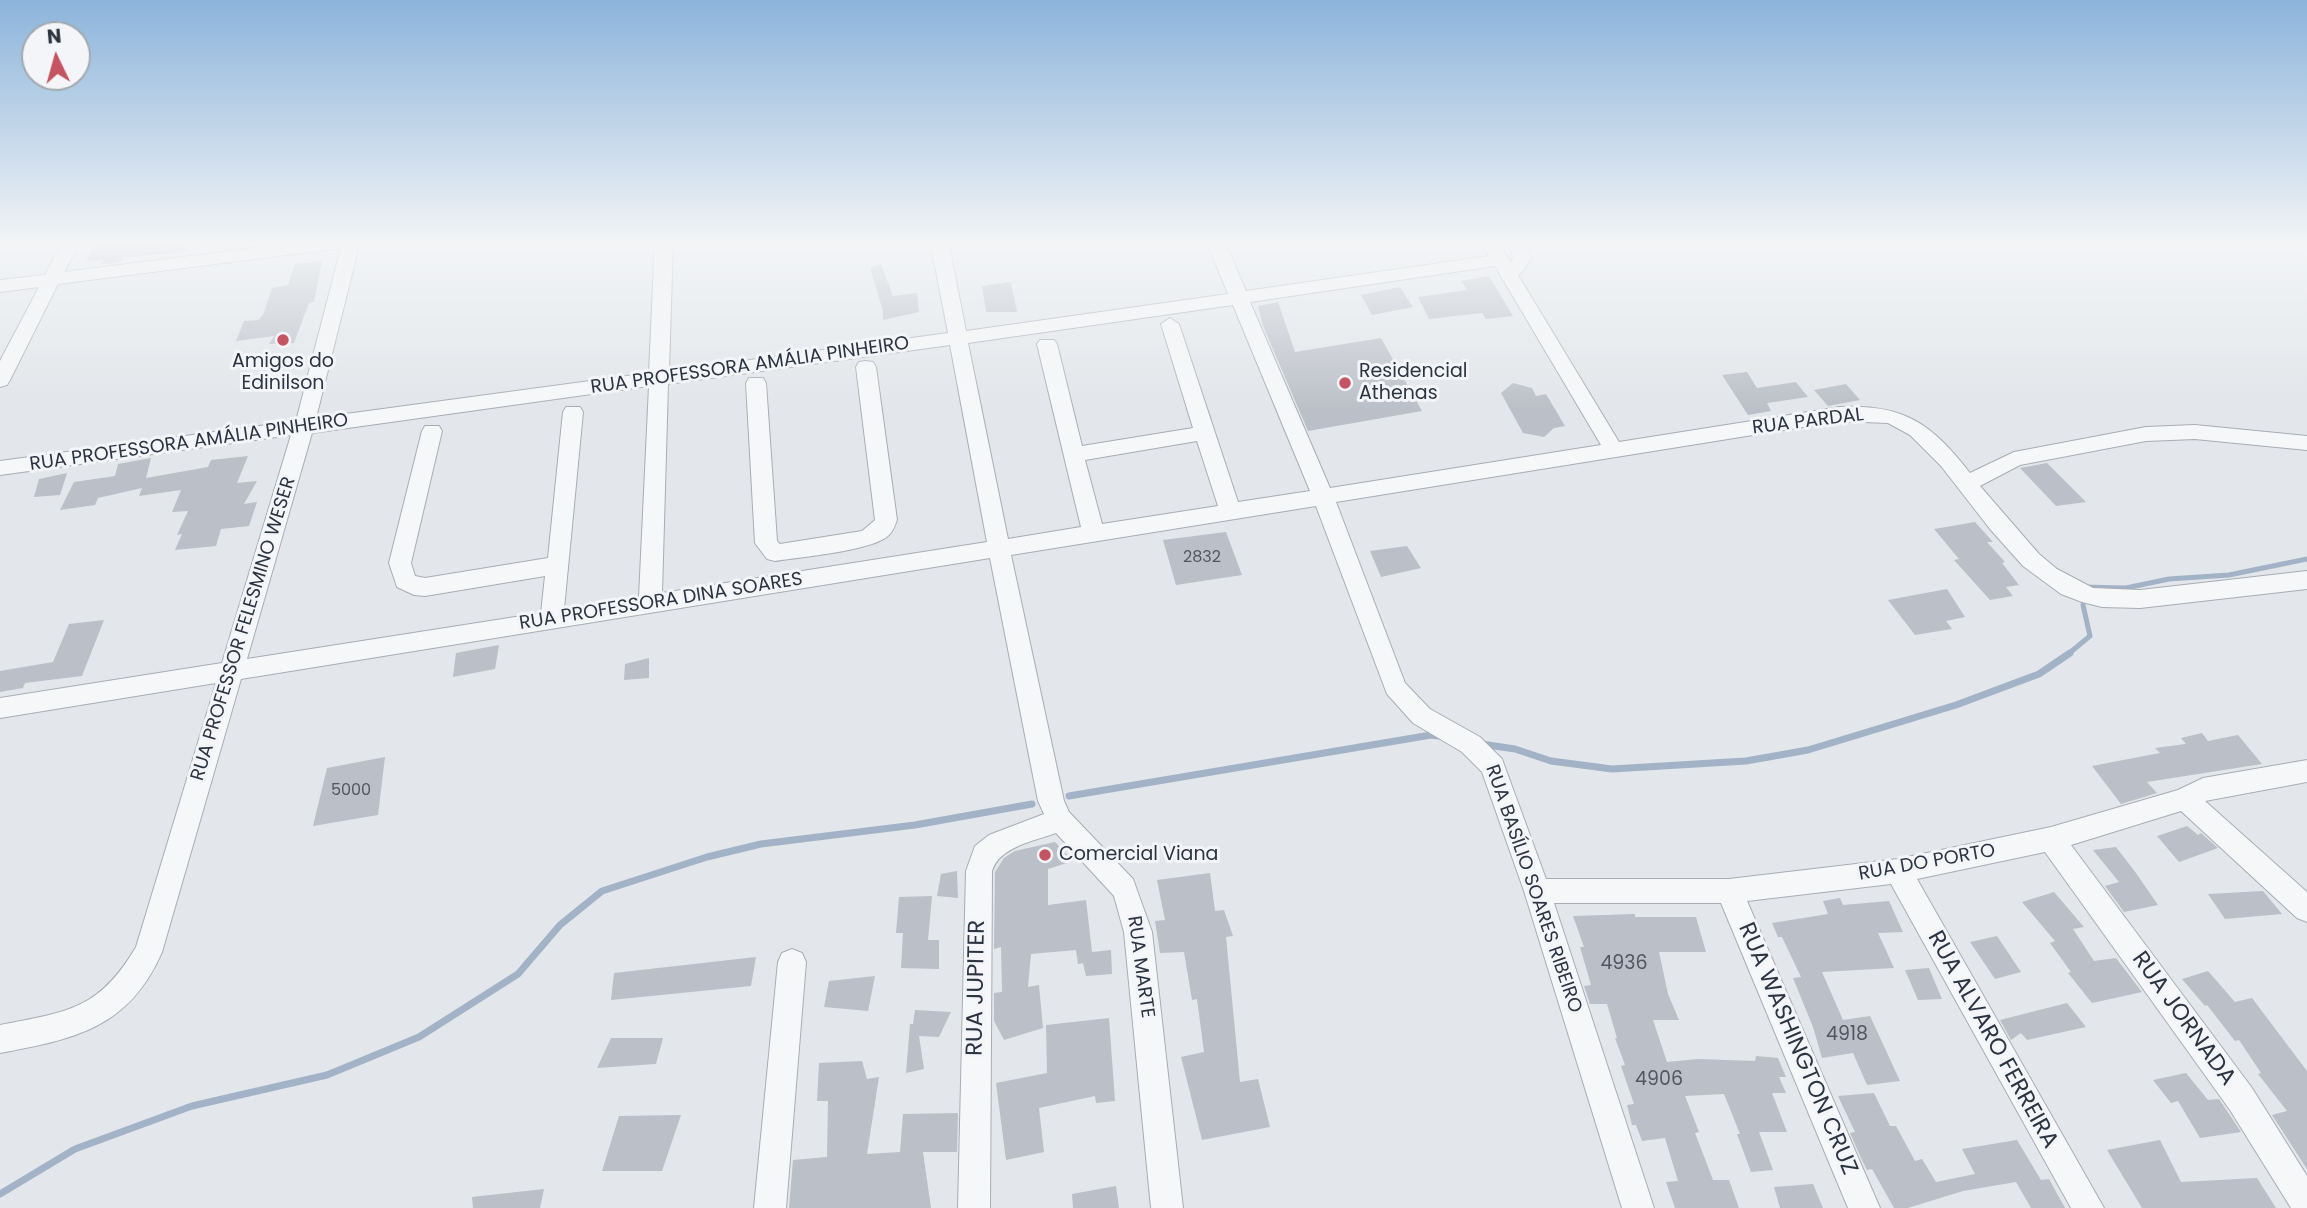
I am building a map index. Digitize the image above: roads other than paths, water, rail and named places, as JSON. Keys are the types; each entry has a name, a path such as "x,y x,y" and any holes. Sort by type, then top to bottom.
{"street":[{"path":"0,380 43,296"},
{"name":"RUA PROFESSOR FELESMINO WESER","path":"0,1039 74,1023 109,1006 124,992 148,952 304,428 340,296"},
{"path":"650,604 662,296"},
{"name":"RUA MARTE","path":"950,296 1046,783 1060,820 1124,888 1138,932 1167,1208"},
{"name":"RUA PROFESSORA AMÁLIA PINHEIRO","path":"0,468 1263,296"},
{"path":"1522,296 1615,452"},
{"name":"RUA BASÍLIO SOARES RIBEIRO","path":"1241,299 1323,497 1395,687 1410,707 1428,722 1459,736 1485,754 1493,767 1537,891 1638,1208"},
{"path":"1170,324 1230,511"},
{"path":"1047,344 1093,533"},
{"path":"756,383 766,543 775,553 867,538 882,529 886,520 866,368"},
{"path":"551,620 573,412"},
{"name":"RUA PARDAL","path":"1323,497 1820,417 1873,414 1904,421 1917,429 1943,454 2033,563 2058,583 2091,597 2124,599 2303,586"},
{"path":"432,431 402,548 400,563 405,581 414,586 438,586 558,565"},
{"path":"1967,483 2014,459 2078,444 2146,434 2195,432 2307,443"},
{"path":"1075,453 1204,433"},
{"name":"RUA PROFESSORA DINA SOARES","path":"0,708 1323,497"},
{"path":"851,540 855,571"},
{"path":"797,549 797,581"},
{"name":"RUA DO PORTO","path":"1537,891 1729,891 1898,871 2051,839 2185,799 2203,789 2307,771"},
{"path":"2185,799 2307,909"},
{"name":"RUA JUPITER","path":"974,1208 979,871 984,855 998,843 1024,831 1060,820"},
{"name":"RUA JORNADA","path":"2051,839 2241,1099 2307,1205"},
{"name":"RUA ALVARO FERREIRA","path":"1898,871 2088,1208"},
{"name":"RUA WASHINGTON CRUZ","path":"1729,891 1783,1011 1864,1208"},
{"path":"770,1208 792,962"}],"waterway":[{"path":"2084,587 2126,588 2169,579 2229,575 2307,559"},
{"path":"2067,655 2090,636 2083,605"},
{"path":"1481,744 1515,749 1551,761 1612,769 1746,761 1808,750 1956,705 2039,674 2070,653"},
{"path":"1069,796 1431,735 1439,736"},
{"path":"0,1194 75,1149 192,1106 327,1075 419,1037 518,974 560,925 602,891 707,857 761,844 915,825 1032,804"}],"place":[{"name":"Amigos do Edinilson","path":"283,340"},
{"name":"Residencial Athenas","path":"1345,383"},
{"name":"Comercial Viana","path":"1045,855"}]}
